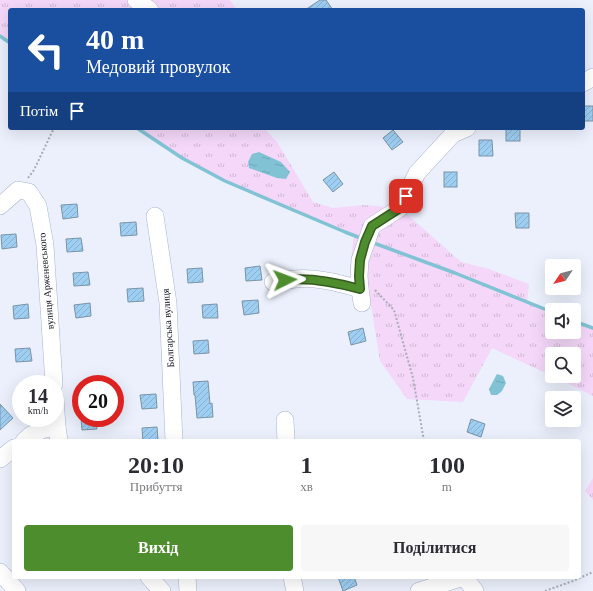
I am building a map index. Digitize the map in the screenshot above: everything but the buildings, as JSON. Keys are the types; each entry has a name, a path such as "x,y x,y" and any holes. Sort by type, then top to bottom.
{"street":[{"path":"136,0 147,8"},
{"path":"361,296 359,276 360,260 365,242 372,226 400,208 417,173 453,134 462,130"},
{"path":"0,206 18,190"},
{"name":"вулиця Арженевського","path":"18,190 29,192 38,206 45,245 53,375"},
{"name":"Болгарська вулиця","path":"155,216 168,303 174,439"},
{"path":"273,282 296,279 321,280 345,284 361,296"},
{"path":"286,420 286,439"},
{"path":"26,439 44,429 58,434"},
{"path":"0,459 12,450"},
{"path":"0,572 17,591"},
{"path":"151,579 162,591"},
{"path":"186,579 188,591"},
{"path":"292,579 295,591"},
{"path":"419,591 458,579"},
{"path":"466,579 475,591"}],"path":[{"path":"18,190 34,170 53,130"},
{"path":"361,296 374,289 394,310 413,378 424,439"},
{"path":"581,577 593,572"},
{"path":"545,591 577,579"}],"green space":[{"path":"0,0 230,0 236,8 8,8 8,42 0,36"},
{"path":"140,130 266,130 277,142 313,202 333,208 364,205 400,208 461,262 489,269 529,284 527,302 545,309 545,339 581,339 581,324 593,328 593,396 567,383 581,383 581,347 545,347 545,373 492,348 463,402 407,399 380,361 371,305 362,303 359,276 350,268 354,235 225,181 182,158"},
{"path":"593,478 593,500 585,491"}],"water":[{"path":"259,152 281,162 290,172 286,179 277,178 249,168 248,162 252,154"},
{"path":"497,374 503,376 506,383 502,391 497,395 491,395 489,389"}],"waterway":[{"path":"0,36 8,42"},
{"path":"140,130 182,158 225,181 363,239"},
{"path":"371,242 455,273 545,309"},
{"path":"581,324 593,328"}],"route":[{"path":"285,280 321,280 345,284 360,289 360,260 365,242 372,226 400,208 406,196"}]}
